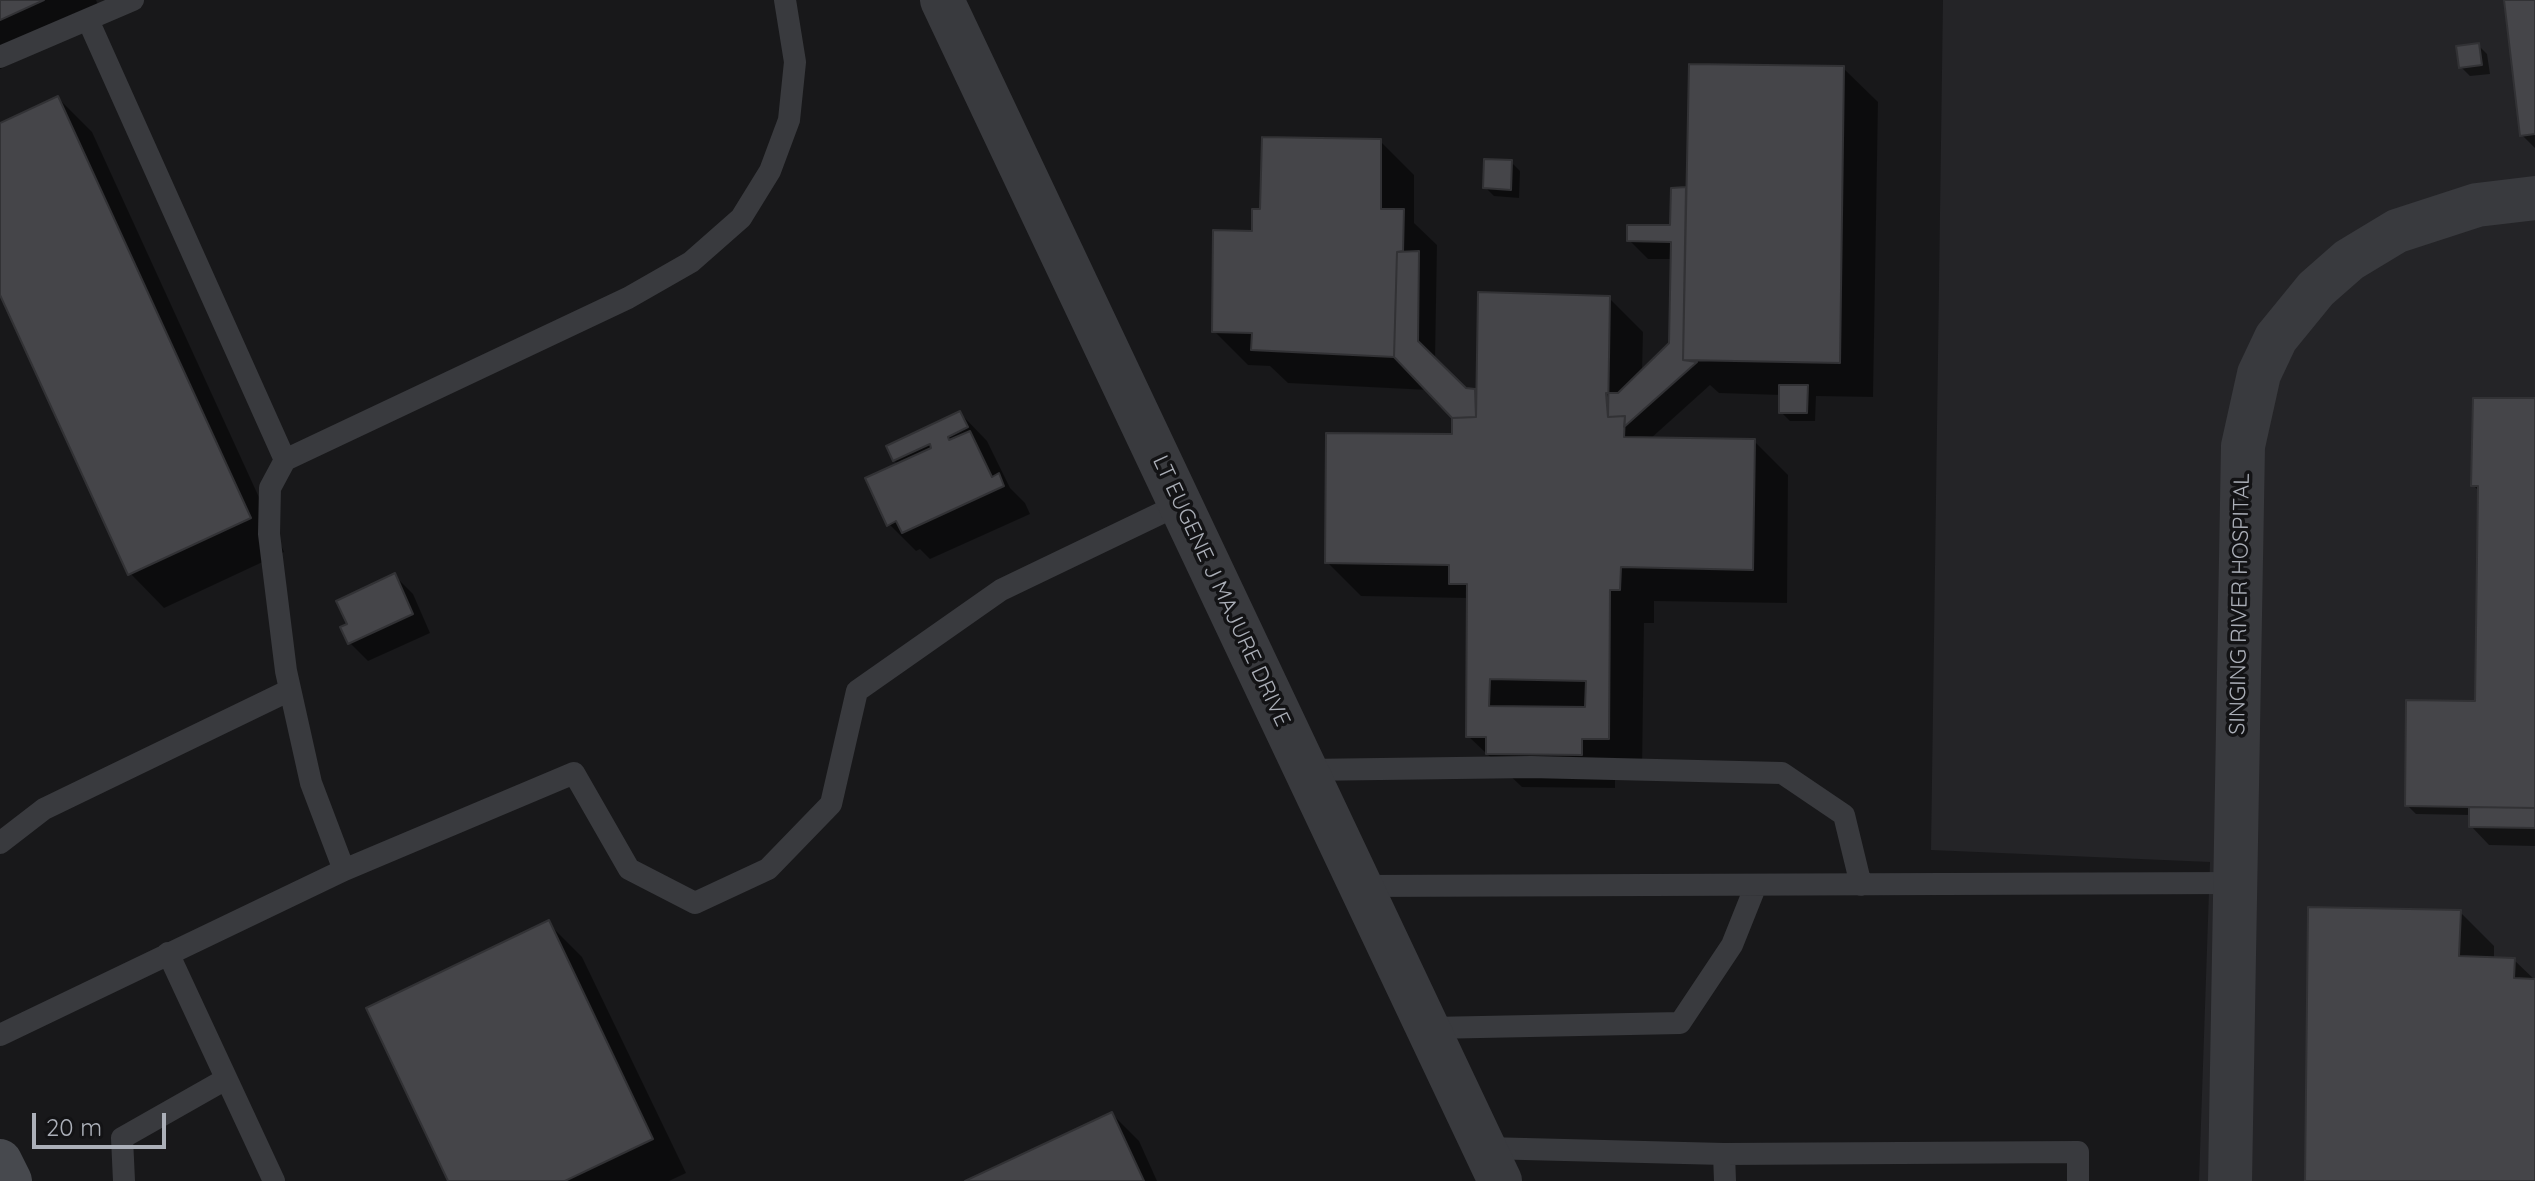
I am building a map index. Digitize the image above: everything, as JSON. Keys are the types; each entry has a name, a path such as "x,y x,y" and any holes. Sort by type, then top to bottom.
{"main road":[{"path":"0,1161 10,1181"}],"street":[{"name":"LT EUGENE J MAJURE DRIVE","path":"942,0 1358,886 1431,1028 1492,1164"},
{"name":"SINGING RIVER HOSPITAL","path":"2230,1181 2243,446 2259,374 2276,338 2316,289 2349,260 2397,231 2477,205 2535,198"}],"lane":[{"path":"0,57 133,0"},
{"path":"344,870 311,783 290,690 269,534 270,488 285,460 628,298 691,262 741,218 770,171 789,120 795,62 785,0"},
{"path":"88,20 285,460"},
{"path":"0,1035 344,870 574,773 629,869 695,903 768,869 831,804 857,691 1001,590 1180,504"},
{"path":"0,843 44,809 290,690"},
{"path":"1305,770 1531,767 1782,773 1844,815 1861,885"},
{"path":"1358,886 2236,883"},
{"path":"1431,1028 1680,1023 1732,945 1756,885"},
{"path":"168,953 274,1181"},
{"path":"124,1181 122,1138 226,1079"},
{"path":"1492,1164 1724,1154 2078,1152 2078,1181"},
{"path":"1724,1154 1725,1181"}],"shaded area":[{"path":"1943,0 2535,0 2535,1181 2199,1181 2210,862 1931,850"}],"building":[{"path":"0,0 44,0 0,20"},
{"path":"2504,0 2535,0 2535,134 2520,136"},
{"path":"2479,43 2482,65 2459,68 2456,46"},
{"path":"1689,64 1844,66 1840,363 1683,360"},
{"path":"58,96 251,518 128,575 0,295 0,123"},
{"path":"1262,137 1381,139 1381,209 1404,209 1403,251 1397,252 1394,357 1251,350 1252,333 1212,332 1213,230 1252,231 1252,209 1260,209"},
{"path":"1484,159 1512,160 1511,190 1483,188"},
{"path":"1686,187 1683,360 1697,362 1624,427 1625,416 1608,417 1606,393 1618,393 1669,343 1671,242 1627,241 1627,225 1670,225 1671,188"},
{"path":"1419,251 1418,341 1466,388 1475,389 1476,417 1452,418 1394,357 1397,252"},
{"path":"1478,292 1610,296 1608,417 1625,416 1624,437 1755,439 1753,570 1621,567 1620,590 1610,590 1609,739 1582,739 1582,755 1486,754 1486,737 1466,737 1467,584 1449,584 1449,565 1325,563 1326,433 1452,434 1452,418 1476,417","holes":["1490,679 1586,681 1585,707 1489,706"]},
{"path":"1779,385 1808,385 1807,413 1779,413"},
{"path":"2473,398 2535,398 2535,808 2405,806 2406,700 2475,701 2478,486 2471,486"},
{"path":"960,411 968,427 948,437 949,440 970,431 992,477 999,473 1004,486 902,533 896,521 887,526 865,478 931,448 930,444 893,461 886,446"},
{"path":"395,573 413,614 348,644 340,627 347,624 336,601"},
{"path":"2469,807 2535,808 2535,828 2469,827"},
{"path":"2308,907 2461,910 2459,956 2515,958 2514,978 2535,979 2535,1181 2305,1181"},
{"path":"549,920 653,1139 565,1181 448,1181 366,1008"},
{"path":"1112,1112 1144,1181 965,1181"}]}
